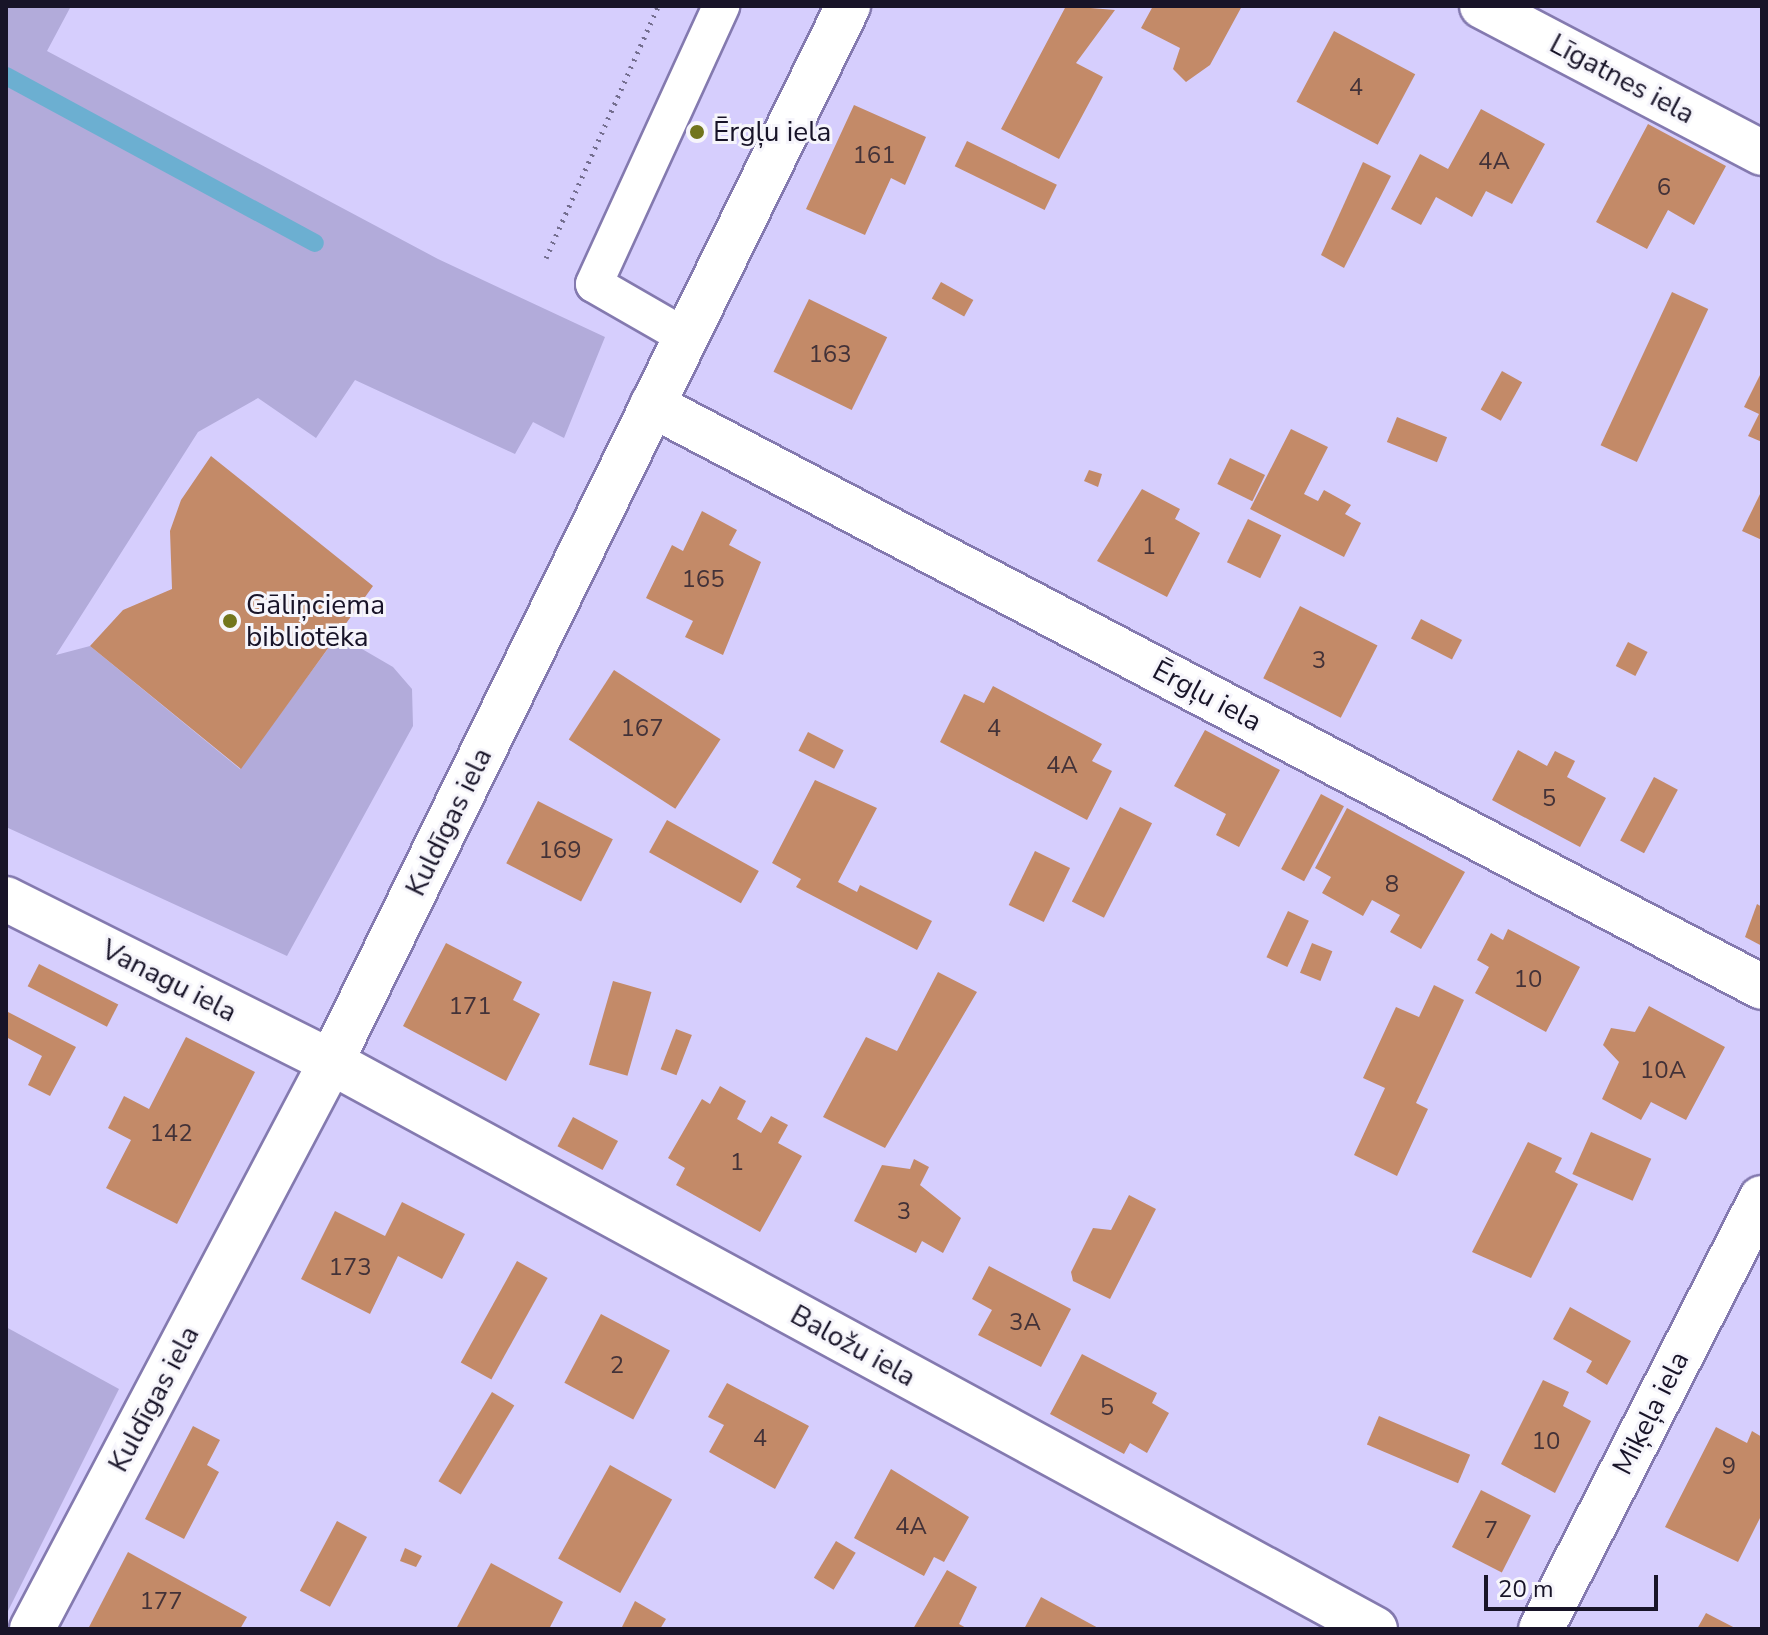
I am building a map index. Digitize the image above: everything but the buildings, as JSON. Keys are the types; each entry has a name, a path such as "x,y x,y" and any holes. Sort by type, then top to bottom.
{"street":[{"name":"Kuldīgas iela","path":"32,1629 331,1062 848,6"},
{"name":"Līgatnes iela","path":"1482,6 1762,153"},
{"name":"Ērgļu iela","path":"652,405 1762,987"},
{"name":"Vanagu iela","path":"6,899 331,1062"},
{"name":"Baložu iela","path":"331,1062 1375,1629"},
{"name":"Miķeļa iela","path":"1541,1629 1762,1198"}],"lane":[{"path":"686,337 594,284 721,6"}],"path":[{"path":"546,258 658,6"}],"shaded area":[{"path":"6,6 71,6 47,51 438,259 605,337 564,438 533,422 515,454 355,380 316,438 258,398 198,432 56,655 90,646 240,769 338,635 393,667 412,689 413,726 287,956 6,827"},
{"path":"6,1327 119,1389 6,1615"}],"waterway":[{"path":"6,76 315,243"}],"place":[{"name":"Ērgļu iela","path":"697,132"},
{"name":"Gāliņciema bibliotēka","path":"230,621"}]}
